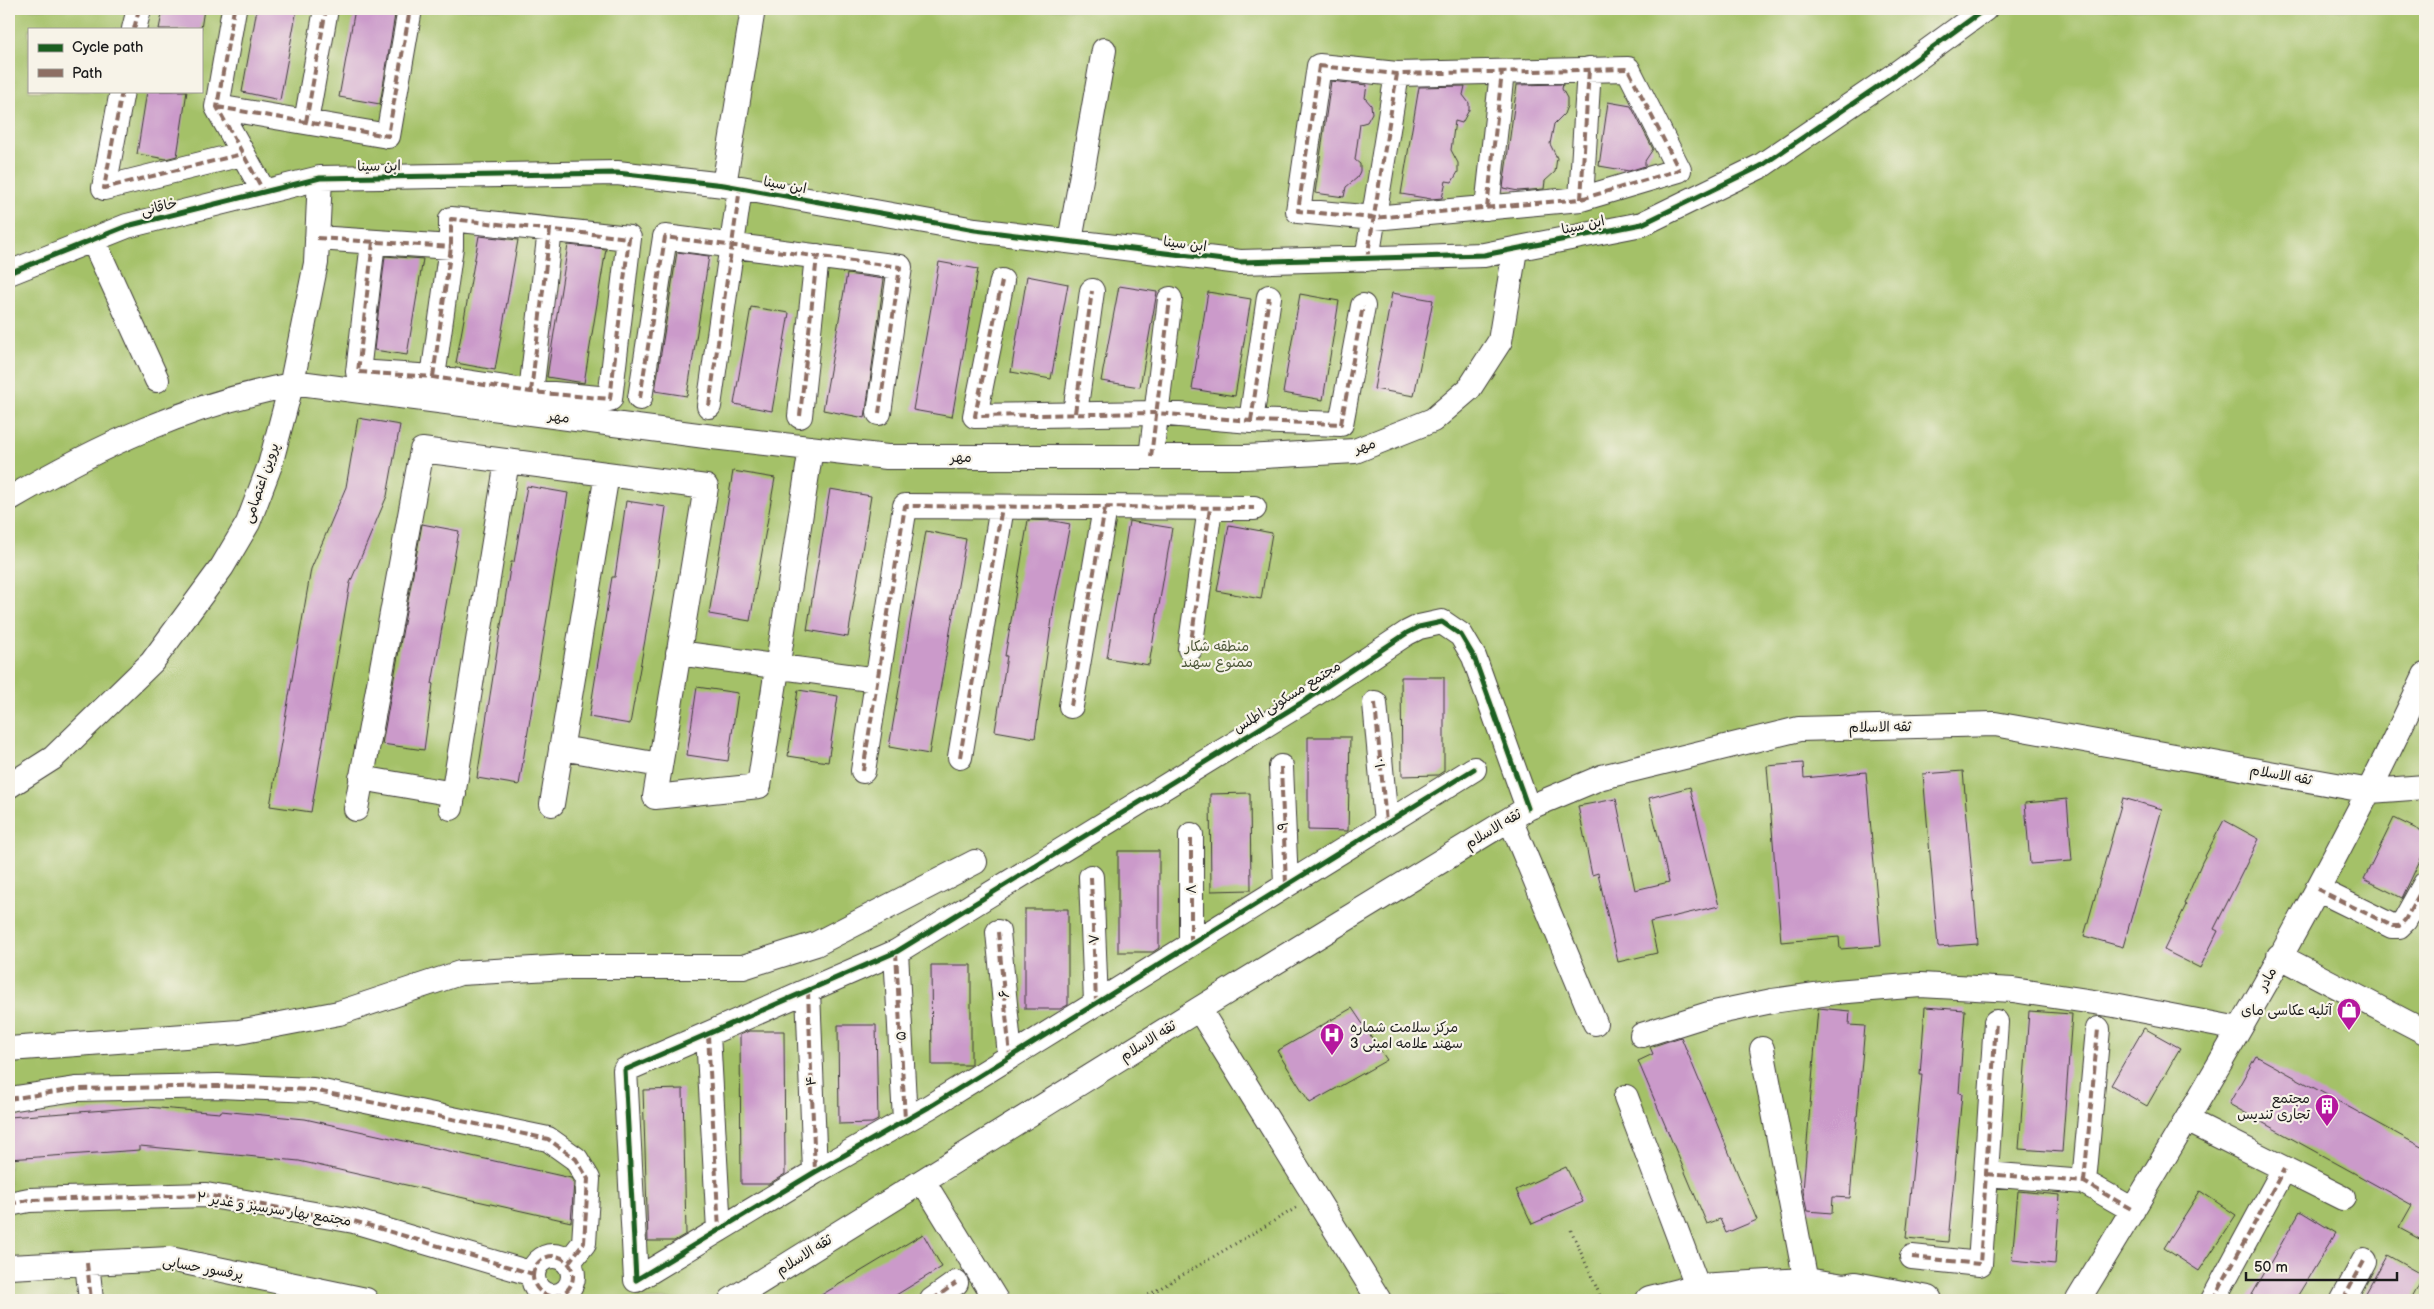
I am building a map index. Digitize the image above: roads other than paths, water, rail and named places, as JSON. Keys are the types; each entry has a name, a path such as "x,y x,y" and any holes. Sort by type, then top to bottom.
{"main road":[{"path":"1650,1300 1698,1288 1806,1282 1844,1288 1850,1293 1928,1300"}],"street":[{"path":"134,28 139,9"},
{"path":"234,9 216,107 264,192"},
{"path":"306,122 326,9"},
{"path":"216,107 388,136 410,9"},
{"path":"708,406 732,244 732,187 753,9"},
{"name":"ابن سینا","path":"320,178 617,173 732,187 975,230 1240,262 1484,255 1642,224 1761,166 1896,74 1985,9"},
{"path":"1070,241 1104,50"},
{"path":"1320,66 1397,74 1589,70 1628,69 1679,170 1581,199 1374,218 1298,211 1320,66"},
{"path":"1581,199 1589,70"},
{"path":"1487,208 1502,72"},
{"path":"1367,259 1397,74"},
{"path":"122,92 104,188 242,154"},
{"name":"خاقانی","path":"9,273 127,226 320,178"},
{"name":"پروین اعتصامی","path":"9,786 54,758 152,662 222,567 248,523 270,466 291,383 316,263 320,178"},
{"path":"373,242 358,372 434,377 531,392 610,399 629,238 451,218 451,247 434,377"},
{"path":"531,392 550,230"},
{"path":"640,398 665,237 732,244 900,267 879,413"},
{"path":"317,238 451,247"},
{"path":"93,240 157,380"},
{"name":"مهر","path":"9,499 64,466 155,423 291,383 887,457 1246,457 1356,451 1432,420 1469,389 1500,341 1515,250"},
{"path":"800,416 817,256"},
{"path":"1002,281 975,416 1156,413 1251,421 1341,424 1363,306"},
{"path":"1075,413 1092,291"},
{"path":"1251,421 1269,297"},
{"path":"1151,457 1170,298"},
{"path":"356,809 422,450 706,487 655,798 758,786 811,448"},
{"path":"361,778 452,801 507,461"},
{"path":"552,804 607,474"},
{"path":"863,771 904,506 1254,508"},
{"path":"960,757 1002,507"},
{"path":"1071,706 1105,508"},
{"path":"1190,648 1210,508"},
{"name":"مجتمع مسکونی اطلس","path":"896,952 1306,700 1407,633 1420,627 1442,622 1461,635 1474,657 1519,814"},
{"path":"678,654 877,680"},
{"name":"مادر","path":"2078,1300 2187,1120 2239,1029 2370,791 2425,675"},
{"name":"۱۰","path":"1375,703 1386,823"},
{"name":"ثقه الاسلام","path":"731,1300 1199,1009 1519,814 1602,777 1799,729 1995,724 2370,791 2425,786"},
{"path":"562,748 660,765"},
{"name":"۹","path":"1281,767 1286,884"},
{"path":"896,952 625,1070 636,1280 1010,1056 1474,769"},
{"path":"1519,814 1595,1023"},
{"name":"۸","path":"1191,835 1191,943"},
{"path":"9,1049 239,1032 339,1014 460,973 568,967 743,967 816,944 975,862"},
{"name":"۷","path":"1091,877 1096,1002"},
{"path":"2316,888 2392,926 2399,926 2405,920 2425,884"},
{"name":"۶","path":"998,932 1010,1056"},
{"name":"۵","path":"896,952 905,1120"},
{"path":"2279,956 2425,1032"},
{"path":"1642,1035 1709,1014 1772,1001 1836,992 1920,985 2013,990 2114,1005 2239,1029"},
{"name":"۴","path":"808,991 815,1172"},
{"path":"1199,1009 1379,1300"},
{"path":"1912,1257 1980,1264 1996,1022"},
{"path":"2084,1182 2098,1029"},
{"path":"708,1035 720,1230"},
{"path":"1762,1049 1806,1282"},
{"path":"9,1098 76,1089 218,1086 313,1090 548,1139 576,1159 588,1179 584,1243 569,1262"},
{"path":"1626,1097 1698,1288"},
{"path":"2187,1120 2343,1198"},
{"path":"2213,1300 2284,1168"},
{"path":"1986,1174 2084,1182 2133,1210"},
{"path":"923,1181 996,1300"},
{"name":"مجتمع بهار سرسبز و غدیر ۲","path":"9,1204 29,1200 206,1195 354,1221 533,1274"},
{"path":"557,1255 569,1262 574,1274 574,1280 567,1292 561,1295 547,1295 541,1292 533,1280 535,1266 544,1257 557,1255"},
{"name":"پرفسور حسابی","path":"9,1268 170,1259 351,1299"},
{"path":"2343,1300 2364,1261"},
{"path":"87,1263 91,1300"},
{"path":"932,1300 956,1283"}],"place":[{"name":"آتلیه عکاسی مای","path":"2349,1031"},
{"name":"مرکز سلامت شماره 3 سهند علامه امینی","path":"1332,1056"},
{"name":"مجتمع تجاری تندیس","path":"2327,1127"}],"park label":[{"name":"منطقه شکار ممنوع سهند","path":"1217,654"}]}
